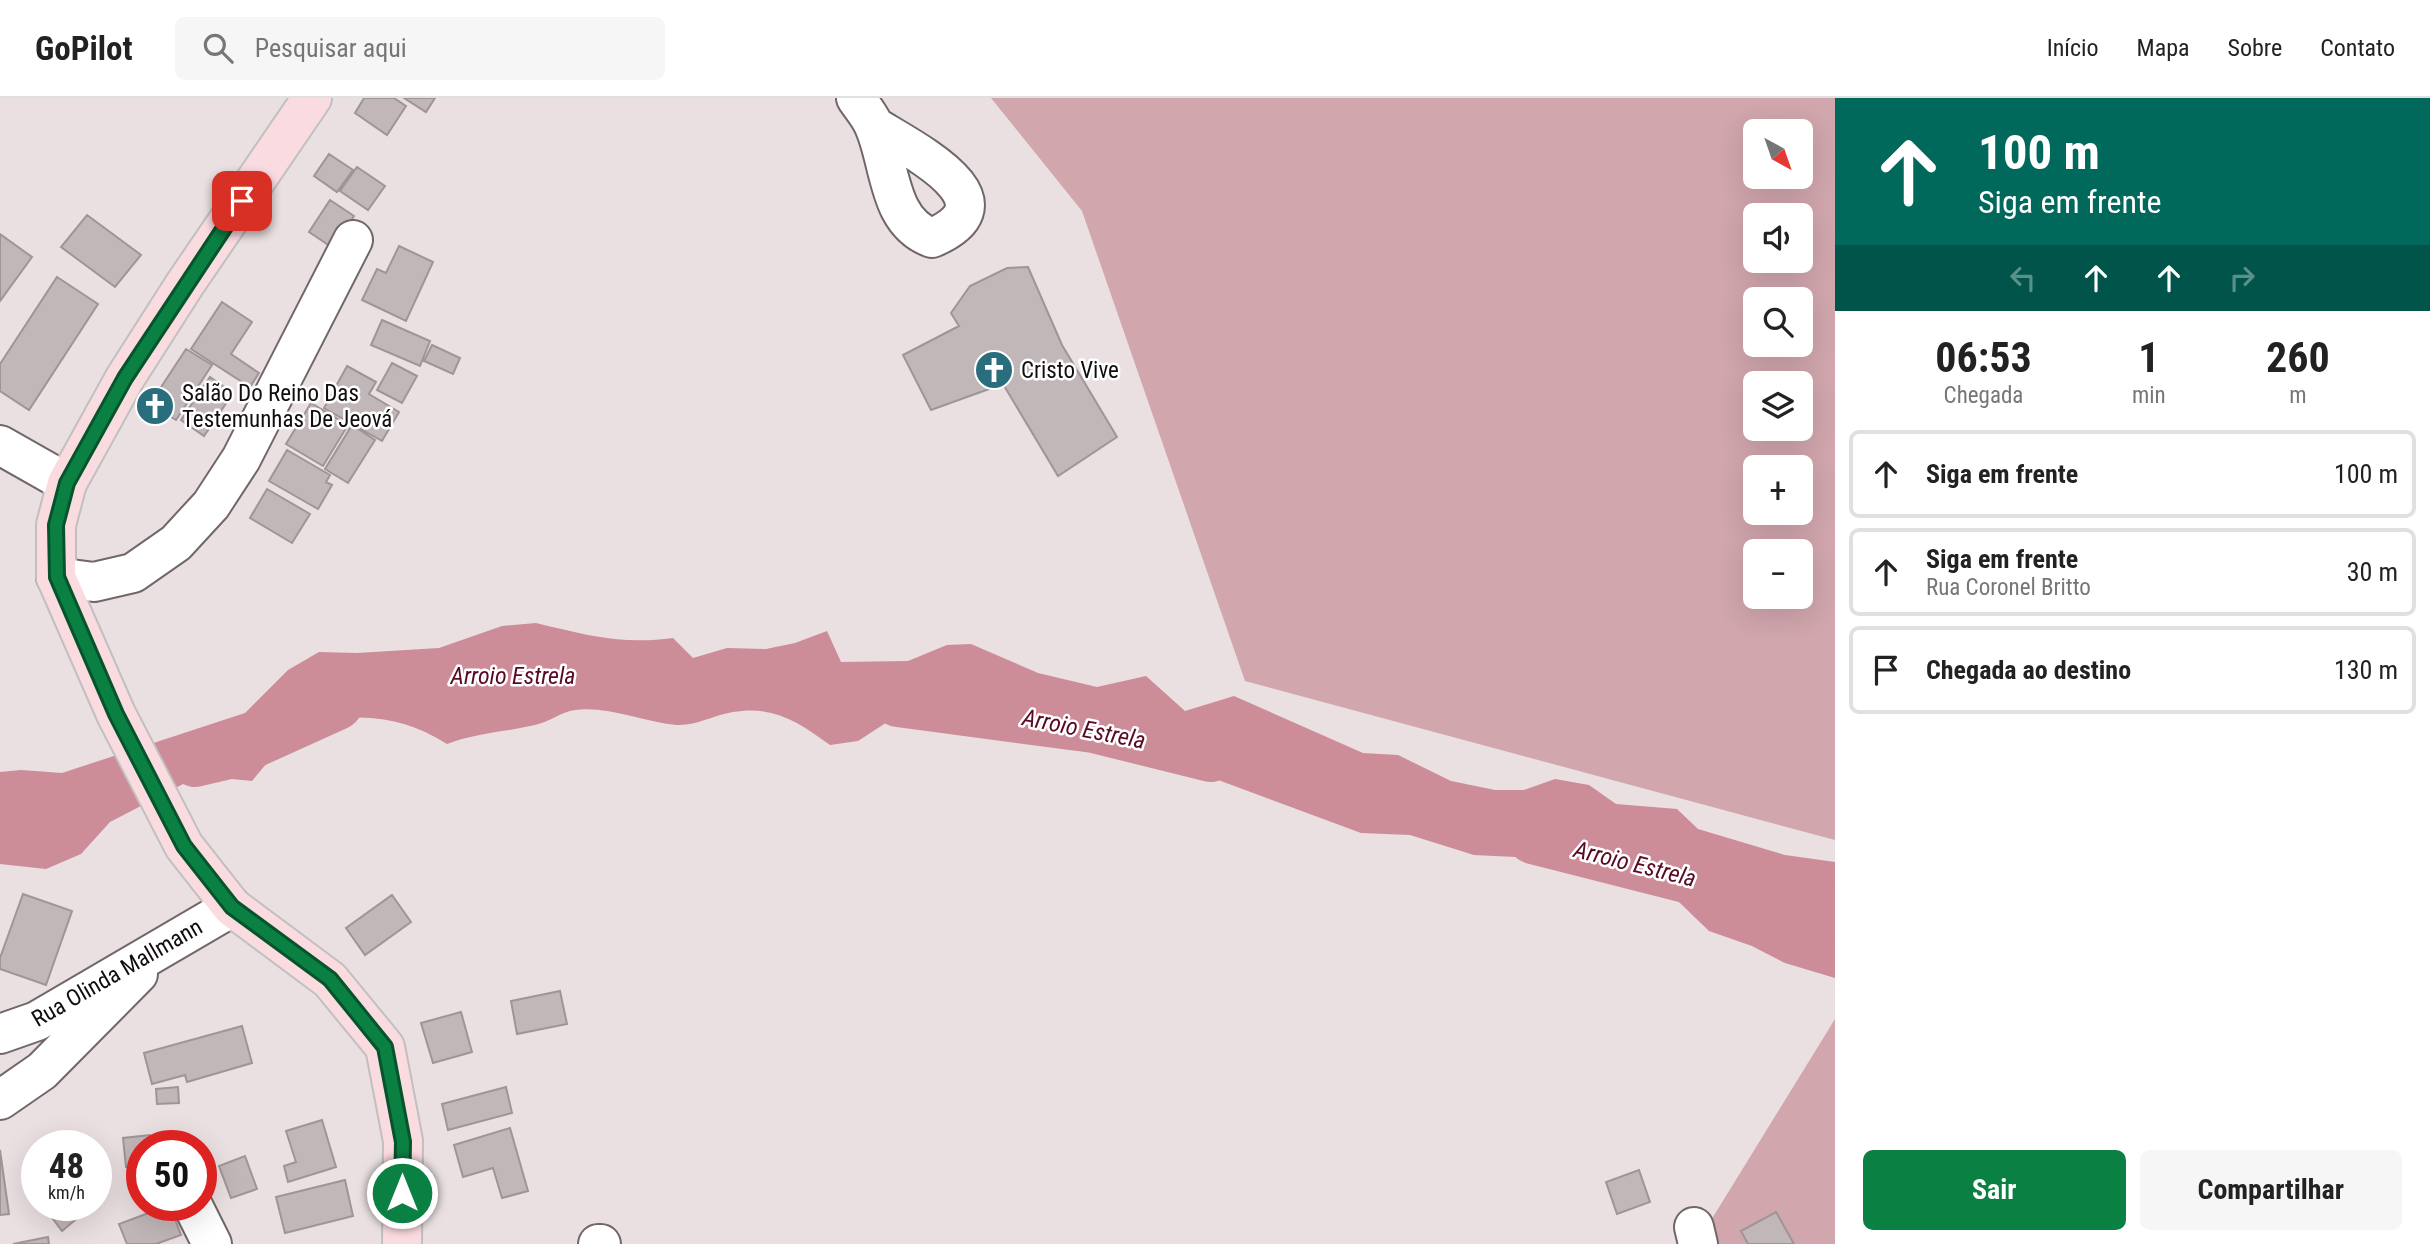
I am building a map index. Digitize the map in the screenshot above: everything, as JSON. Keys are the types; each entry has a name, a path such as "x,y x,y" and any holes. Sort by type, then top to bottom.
{"main road":[{"path":"312,98 177,296 125,378 67,483 56,525 57,577 116,714 184,846 232,907 330,979 385,1047 403,1142 402,1244"}],"street":[{"path":"57,577 94,582 133,573 176,543 211,505 241,459 354,240"},
{"path":"0,444 67,483"},
{"name":"Rua Olinda Mallmann","path":"0,1034 37,1021 232,907"},
{"path":"0,1100 43,1071 117,998 160,948"},
{"path":"200,1221 212,1244"}],"shaded area":[{"path":"991,98 1835,98 1835,840 1245,681 1082,211"},
{"path":"1835,1019 1835,1244 1709,1244 1705,1230"}],"water":[{"path":"536,623 620,639 673,638 693,658 727,648 766,649 795,643 827,631 841,662 908,661 947,645 971,644 1038,673 1097,687 1146,676 1185,711 1234,696 1363,753 1398,755 1451,781 1495,790 1524,790 1555,779 1589,785 1616,804 1677,809 1698,829 1785,855 1835,862 1835,978 1785,963 1752,946 1709,931 1651,875 1615,852 1580,860 1474,855 1410,835 1361,833 1186,768 1151,743 1114,726 1078,734 1012,704 977,707 941,724 895,717 858,741 830,745 785,717 747,710 726,713 691,724 676,725 600,710 575,710 535,725 447,744 402,723 370,718 337,719 279,734 262,730 267,763 252,781 212,777 199,783 185,783 110,822 81,854 46,869 0,864 0,772 21,770 62,773 245,713 288,670 319,652 357,653 439,648 502,626"}],"building":[{"path":"364,98 394,98 406,106 387,135 355,113"},
{"path":"404,98 435,98 426,112"},
{"path":"329,154 353,170 337,192 314,176"},
{"path":"357,167 385,186 368,210 340,191"},
{"path":"330,200 354,216 333,248 309,232"},
{"path":"87,215 141,255 115,287 61,247"},
{"path":"0,234 32,257 0,301"},
{"path":"399,246 433,262 406,321 362,300 377,269 386,273"},
{"name":"Cristo Vive","path":"1028,267 1062,345 1117,437 1058,476 1003,384 931,410 903,355 959,326 951,313 970,286 1007,268"},
{"path":"57,277 98,304 29,410 0,391 0,364"},
{"path":"222,302 252,322 231,354 259,373 250,387 191,349"},
{"path":"382,320 430,341 420,366 371,345"},
{"path":"432,345 460,358 453,374 424,361"},
{"path":"186,349 212,365 176,420 150,404"},
{"path":"392,363 417,376 402,403 377,390"},
{"path":"347,366 376,382 369,394 399,412 382,441 324,408"},
{"path":"210,377 233,393 204,436 181,420"},
{"path":"311,403 348,425 323,466 286,444"},
{"path":"352,425 375,440 348,483 325,469"},
{"path":"287,450 330,475 326,482 332,485 318,509 269,481"},
{"path":"267,489 310,514 292,543 250,518"},
{"path":"23,894 72,911 46,985 0,969 0,958"},
{"path":"392,895 411,922 365,955 346,928"},
{"path":"560,991 567,1024 517,1034 511,1001"},
{"path":"461,1012 472,1052 433,1063 421,1023"},
{"path":"242,1026 252,1063 187,1082 185,1075 152,1084 144,1053"},
{"path":"178,1087 179,1103 157,1104 156,1089"},
{"path":"506,1087 512,1113 448,1130 442,1104"},
{"path":"322,1120 336,1167 288,1182 284,1166 296,1162 286,1131"},
{"path":"510,1128 528,1191 502,1198 493,1168 463,1177 454,1145"},
{"path":"123,1138 126,1138 126,1167"},
{"path":"0,1150 9,1214 0,1215"},
{"path":"245,1156 257,1189 231,1198 219,1166"},
{"path":"1639,1170 1650,1202 1617,1214 1606,1182"},
{"path":"345,1180 353,1216 285,1233 276,1197"},
{"path":"1776,1212 1794,1244 1748,1244 1741,1231"},
{"path":"54,1221 74,1221 62,1231"},
{"path":"127,1221 176,1221 181,1235 156,1244 127,1244 119,1224"},
{"path":"48,1237 49,1244 13,1244"}],"waterway":[{"name":"Arroio Estrela","path":"898,701 1094,727 1211,756"},
{"name":"Arroio Estrela","path":"195,761 229,753 337,704"},
{"name":"Arroio Estrela","path":"1533,838 1835,915"}],"place":[{"name":"Cristo Vive","path":"994,370"},
{"name":"Salão Do Reino Das Testemunhas De Jeová","path":"155,406"}],"route":[{"path":"242,201 125,378 67,483 56,525 57,577 66,605 116,714 184,846 232,907 330,979 385,1047 403,1142 402,1193"}]}
